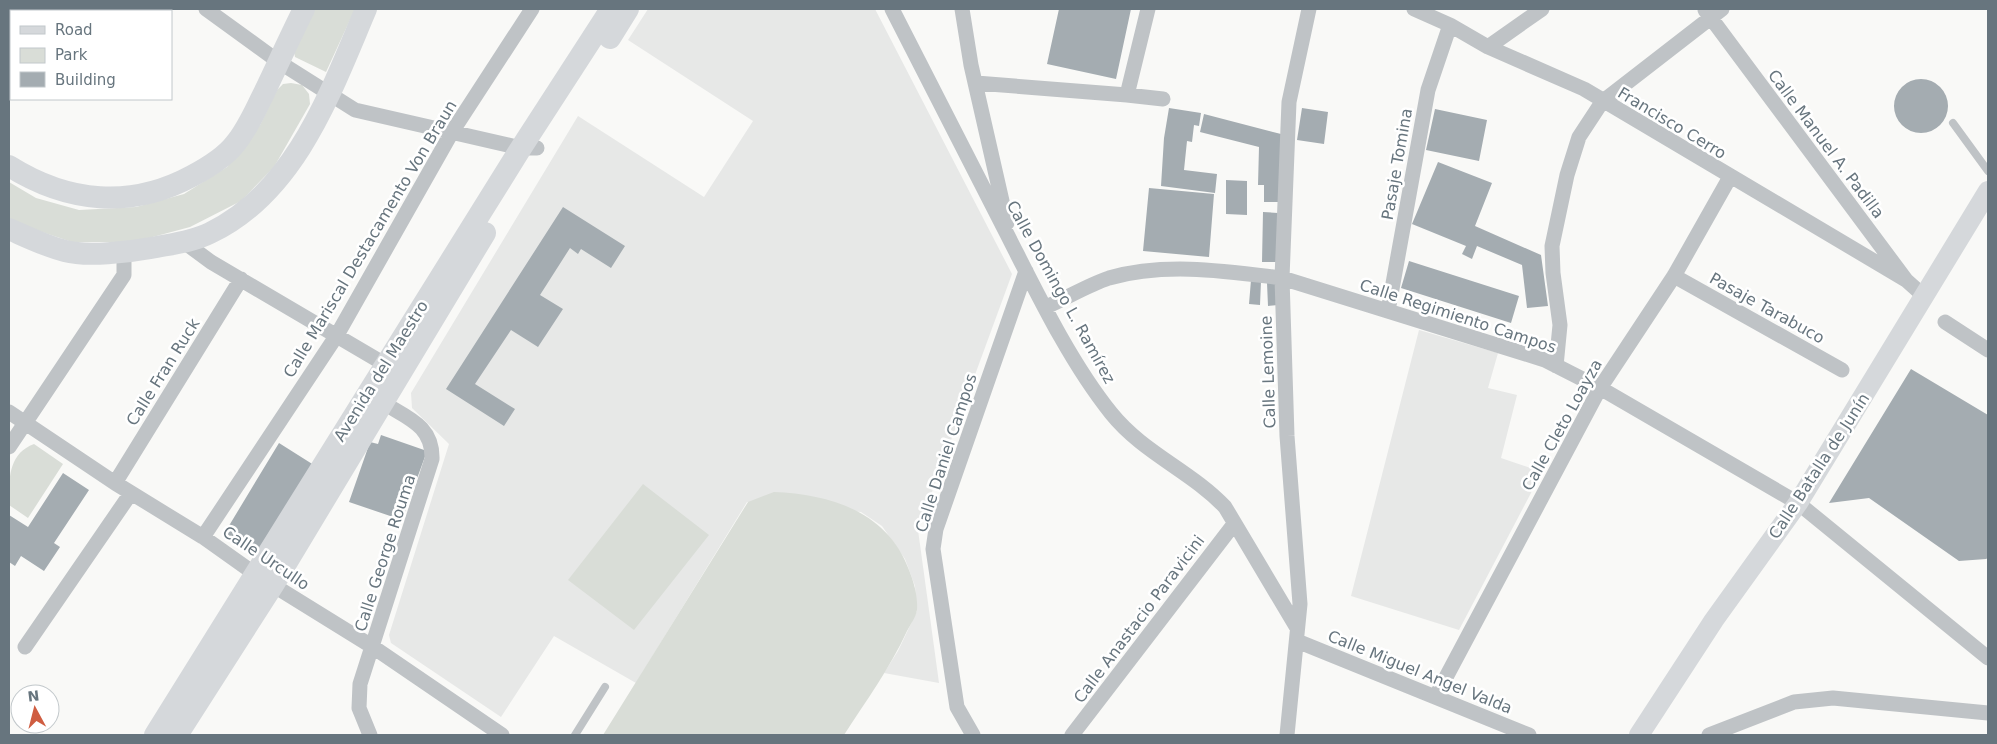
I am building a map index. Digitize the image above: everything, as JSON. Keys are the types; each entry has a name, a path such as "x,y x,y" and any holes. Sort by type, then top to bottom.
{"main road":[{"path":"9,166 36,180 75,194 118,199 167,189 206,169 235,145 254,112 304,9"},
{"path":"9,229 67,252 124,252 184,242 208,234 229,223 274,184 305,139 329,93 366,9"},
{"name":"Avenida del Maestro","path":"177,735 264,580 529,148 611,9"},
{"name":"Avenida del Maestro","path":"529,148 628,9"},
{"name":"Calle Batalla de Junín","path":"1639,735 1714,620 1798,504 1988,191"},
{"name":"Avenida del Maestro","path":"155,735 264,580 382,402 393,369"}],"street":[{"path":"206,9 279,62 355,110 529,148"},
{"name":"Calle Mariscal Destacamento Von Braun","path":"203,536 337,335 452,132 532,9"},
{"name":"Calle Domingo L. Ramírez","path":"892,9 1026,271 1092,387 1113,415 1145,447 1211,493 1224,506 1297,634"},
{"path":"1127,95 1148,9"},
{"name":"Calle Lemoine","path":"1287,735 1300,604 1287,436 1282,278 1289,102 1309,9"},
{"name":"Francisco Cerro","path":"1414,9 1450,25 1488,47 1584,89 1602,102 1906,280"},
{"path":"1488,47 1542,9"},
{"path":"962,10 976,83 1012,244"},
{"path":"1556,366 1560,325 1552,273 1552,246 1567,175 1579,137 1602,102 1712,12"},
{"name":"Calle Manuel A. Padilla","path":"1712,12 1906,280 1924,297"},
{"name":"Pasaje Tomina","path":"1388,311 1428,90 1450,25"},
{"path":"976,83 1163,99"},
{"name":"Calle Cleto Loayza","path":"1436,696 1600,388 1674,276 1730,177"},
{"path":"184,242 211,262 393,369"},
{"path":"9,447 124,276 124,252"},
{"name":"Calle Regimiento Campos","path":"1046,307 1108,279 1139,271 1179,269 1282,278 1545,360 1600,388 1798,504 1988,658"},
{"name":"Calle Daniel Campos","path":"973,735 957,707 934,549 936,529 1026,271"},
{"name":"Pasaje Tarabuco","path":"1674,276 1842,370"},
{"name":"Calle Fran Ruck","path":"115,484 241,279"},
{"path":"1945,322 1988,350"},
{"name":"Calle George Rouma","path":"370,735 360,708 360,684 432,459 432,444 428,434 382,402"},
{"name":"Calle Urcullo","path":"9,412 115,484 203,536 264,580 373,647 502,735"},
{"path":"25,647 130,493"},
{"name":"Calle Anastacio Paravicini","path":"1072,735 1234,524"},
{"name":"Calle Miguel Angel Valda","path":"1297,634 1529,735"},
{"path":"1709,735 1794,702 1833,698 1988,713"}],"lane":[{"path":"1953,123 1988,171"},
{"path":"575,735 605,687"}],"shaded area":[{"path":"648,9 875,9 1012,274 918,530 939,683 884,673 898,651 917,611 915,586 905,559 882,526 861,512 747,502 636,683 554,636 501,717 391,643 389,635 449,444 412,408 411,393 578,116 704,197 753,121 628,40"},
{"path":"1419,330 1498,353 1488,388 1517,395 1501,458 1542,472 1459,630 1351,596"}],"green space":[{"path":"314,9 355,9 326,72 295,57 294,52"},
{"path":"283,84 302,85 309,94 310,104 274,167 241,201 190,227 134,242 72,242 9,221 9,182 36,198 79,210 136,207 184,194 227,167 260,125 277,90"},
{"path":"34,444 63,464 28,518 9,505 9,487 14,462 25,449"},
{"path":"643,484 709,535 634,630 568,580"},
{"path":"774,492 816,497 836,502 872,520 887,534 899,550 914,585 917,605 914,618 893,658 844,735 603,735 748,502"}],"building":[{"path":"1059,9 1131,9 1116,79 1047,64"},
{"path":"1916,79 1926,79 1940,87 1946,96 1948,106 1946,116 1940,125 1926,133 1916,133 1906,128 1899,121 1894,111 1894,101 1899,91 1906,84"},
{"path":"1169,108 1201,113 1199,126 1194,125 1192,142 1187,141 1184,170 1217,174 1215,193 1161,186 1164,138"},
{"path":"1302,108 1328,112 1324,144 1297,140"},
{"path":"1435,109 1487,120 1479,161 1426,150"},
{"path":"1204,114 1281,134 1280,202 1264,202 1264,185 1258,185 1259,147 1200,132"},
{"path":"1438,162 1492,183 1475,226 1541,255 1548,306 1527,308 1522,265 1477,246 1472,259 1462,254 1466,246 1412,224"},
{"path":"1226,180 1247,181 1247,215 1226,214"},
{"path":"1149,188 1214,194 1209,257 1143,251"},
{"path":"563,207 625,246 611,268 581,249 578,254 570,248 540,295 563,309 538,347 511,330 475,384 515,409 504,426 446,389"},
{"path":"1263,212 1278,213 1278,262 1262,262"},
{"path":"1409,261 1519,296 1511,323 1401,288"},
{"path":"1251,280 1261,281 1260,305 1249,304"},
{"path":"1267,283 1277,283 1278,305 1268,306"},
{"path":"1911,369 1988,415 1988,558 1986,559 1959,561 1869,498 1829,503"},
{"path":"381,435 427,451 402,520 349,502 370,442 378,444"},
{"path":"279,443 317,467 262,557 224,534"},
{"path":"63,473 89,490 54,543 60,547 44,571 21,556 15,566 9,562 9,515 28,527"}]}
